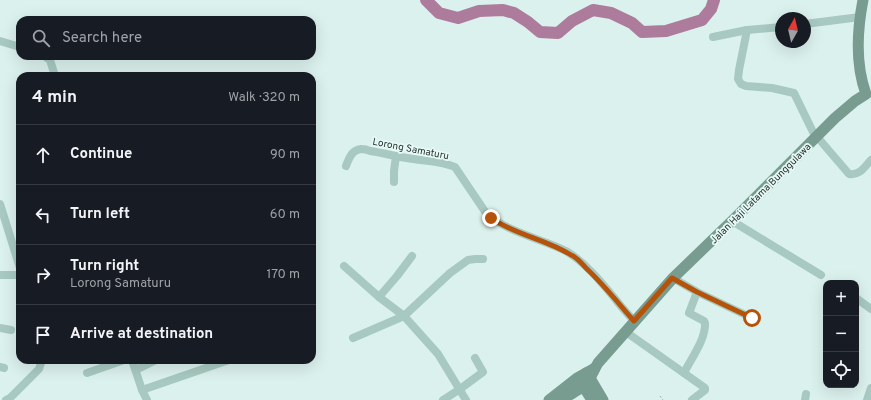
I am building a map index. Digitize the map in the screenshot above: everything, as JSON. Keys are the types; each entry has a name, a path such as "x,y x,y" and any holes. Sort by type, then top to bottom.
{"main road":[{"name":"Jalan Haji Latama Bunggulawa","path":"586,377 672,278 732,221 817,136 855,101 869,93 862,82 859,65 859,33 863,0"},
{"path":"549,400 586,377"},
{"path":"561,400 586,377"},
{"path":"586,377 592,400"},
{"path":"586,377 603,400"}],"street":[{"path":"811,23 860,17"},
{"path":"713,37 747,30 775,28"},
{"path":"747,30 739,70 738,79 741,84 746,86 772,88 794,93 813,132 849,174 859,172 871,160"},
{"path":"0,41 16,46"},
{"path":"50,60 54,72"},
{"name":"Lorong Samaturu","path":"346,166 350,155 361,149 442,163 455,167 486,213 491,218 514,230 565,251 577,258 608,290 634,321"},
{"path":"394,182 396,156"},
{"path":"0,204 16,255"},
{"path":"732,221 821,275"},
{"path":"379,297 412,256"},
{"path":"353,338 404,316 450,273 468,260 483,259"},
{"path":"344,266 379,297 404,316 438,354 466,400"},
{"path":"0,275 16,275"},
{"path":"672,278 697,292 752,318"},
{"path":"684,373 698,346 705,326 704,322 689,313 697,292"},
{"path":"859,300 871,310"},
{"path":"1,326 11,330"},
{"path":"626,332 706,389 692,400"},
{"path":"443,400 484,372 475,358"},
{"path":"6,400 10,398 39,369 41,364"},
{"path":"86,373 112,364"},
{"path":"134,364 147,400"},
{"path":"136,370 148,364"},
{"path":"142,390 217,364"},
{"path":"867,400 871,388"}],"path":[{"path":"660,396 663,400"}],"waterway":[{"path":"426,0 439,13 458,18 479,11 503,10 514,13 540,32 558,33 572,21 593,10 611,13 632,23 642,32 666,31 702,20 711,9 714,0"}],"route":[{"path":"491,218 520,233 565,251 577,258 608,290 634,321 672,278 697,292 752,318"}]}
